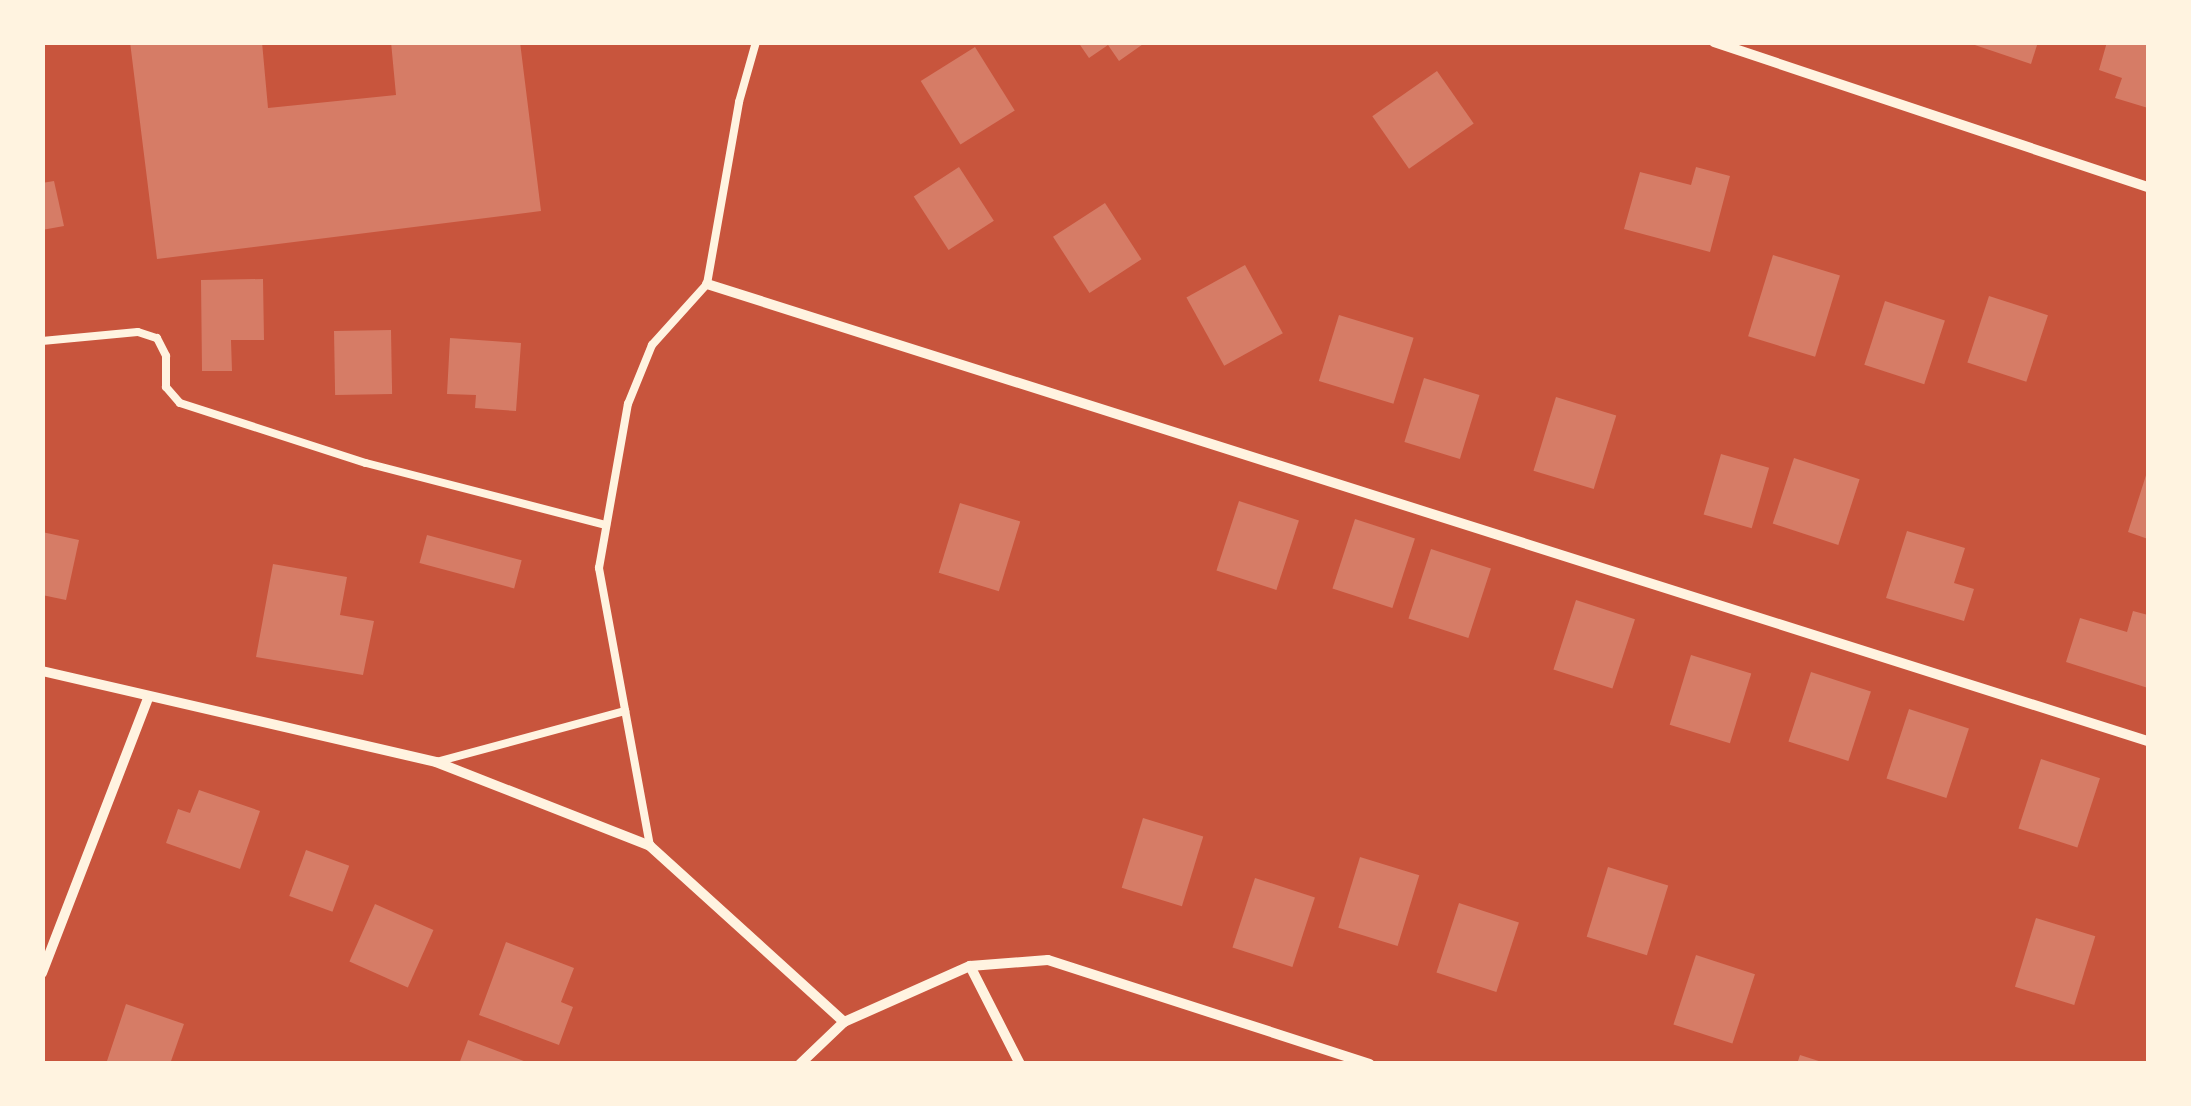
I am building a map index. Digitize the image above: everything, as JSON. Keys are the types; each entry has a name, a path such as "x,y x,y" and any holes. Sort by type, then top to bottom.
{"street":[{"path":"1714,42 2148,187"},
{"path":"708,284 2148,741"},
{"path":"42,672 436,762 650,846 844,1022"},
{"path":"42,973 148,698"},
{"path":"800,1064 844,1022 970,966 1048,960 1370,1064"},
{"path":"970,966 1020,1064"}],"lane":[{"path":"650,846 598,568 628,404 652,344 708,284 739,102 756,42"},
{"path":"42,341 138,332 157,338 166,356 166,387 180,403 366,463 606,525"},
{"path":"436,762 625,711"}],"building":[{"path":"130,42 262,42 268,108 396,95 391,42 520,42 541,211 157,259"},
{"path":"1078,42 1146,42 1119,61 1108,45 1089,58"},
{"path":"1966,42 2038,42 2031,64"},
{"path":"2107,42 2148,42 2148,108 2115,98 2122,78 2099,70"},
{"path":"975,47 1015,111 960,145 921,81"},
{"path":"1437,71 1474,123 1409,169 1372,116"},
{"path":"959,167 994,221 949,250 914,196"},
{"path":"1696,167 1730,176 1710,252 1624,229 1640,172 1691,185"},
{"path":"54,181 64,226 42,230 42,183"},
{"path":"1105,203 1141,259 1089,293 1053,237"},
{"path":"1773,255 1840,275 1815,357 1748,336"},
{"path":"1245,265 1283,333 1224,366 1186,297"},
{"path":"263,279 264,340 231,340 232,371 202,371 201,280"},
{"path":"1989,296 2048,315 2026,382 1967,363"},
{"path":"1885,301 1945,320 1924,384 1864,365"},
{"path":"1339,315 1414,338 1393,404 1319,381"},
{"path":"391,330 392,394 335,395 334,331"},
{"path":"450,338 521,343 516,411 475,408 476,395 447,394"},
{"path":"1424,378 1479,395 1460,459 1404,442"},
{"path":"1556,397 1616,415 1594,489 1533,471"},
{"path":"1721,454 1769,468 1752,528 1704,515"},
{"path":"1794,458 1860,479 1838,545 1773,524"},
{"path":"2148,469 2148,539 2128,532"},
{"path":"1239,501 1299,520 1276,590 1216,570"},
{"path":"960,503 1020,521 999,591 939,573"},
{"path":"1355,519 1415,538 1392,608 1332,588"},
{"path":"1907,531 1965,548 1954,583 1974,589 1964,621 1886,598"},
{"path":"42,532 79,540 66,600 42,595"},
{"path":"427,535 522,560 514,588 419,563"},
{"path":"1431,549 1491,568 1468,638 1408,618"},
{"path":"273,564 347,577 340,615 374,621 363,675 256,657"},
{"path":"1576,600 1635,619 1612,689 1553,669"},
{"path":"2133,611 2148,615 2148,688 2066,662 2080,618 2127,632"},
{"path":"1691,655 1751,673 1730,743 1670,725"},
{"path":"1811,672 1871,691 1848,761 1788,741"},
{"path":"1909,709 1969,728 1946,798 1886,778"},
{"path":"2041,759 2100,778 2077,848 2018,828"},
{"path":"199,790 260,811 240,869 166,843 178,809 190,813"},
{"path":"1143,818 1203,836 1182,906 1122,888"},
{"path":"306,850 349,866 332,912 289,896"},
{"path":"1360,857 1419,875 1398,946 1338,928"},
{"path":"1608,867 1668,885 1647,955 1587,937"},
{"path":"1255,878 1315,897 1292,967 1232,947"},
{"path":"1459,903 1519,922 1496,992 1436,972"},
{"path":"375,904 433,930 408,988 349,962"},
{"path":"2036,918 2095,936 2074,1005 2015,987"},
{"path":"506,942 574,968 561,1002 573,1007 559,1045 479,1015"},
{"path":"1696,955 1755,974 1732,1044 1673,1024"},
{"path":"126,1004 184,1024 170,1064 106,1064"},
{"path":"468,1040 529,1063 529,1064 459,1064"},
{"path":"1800,1055 1825,1063 1825,1064 1797,1064"}]}
